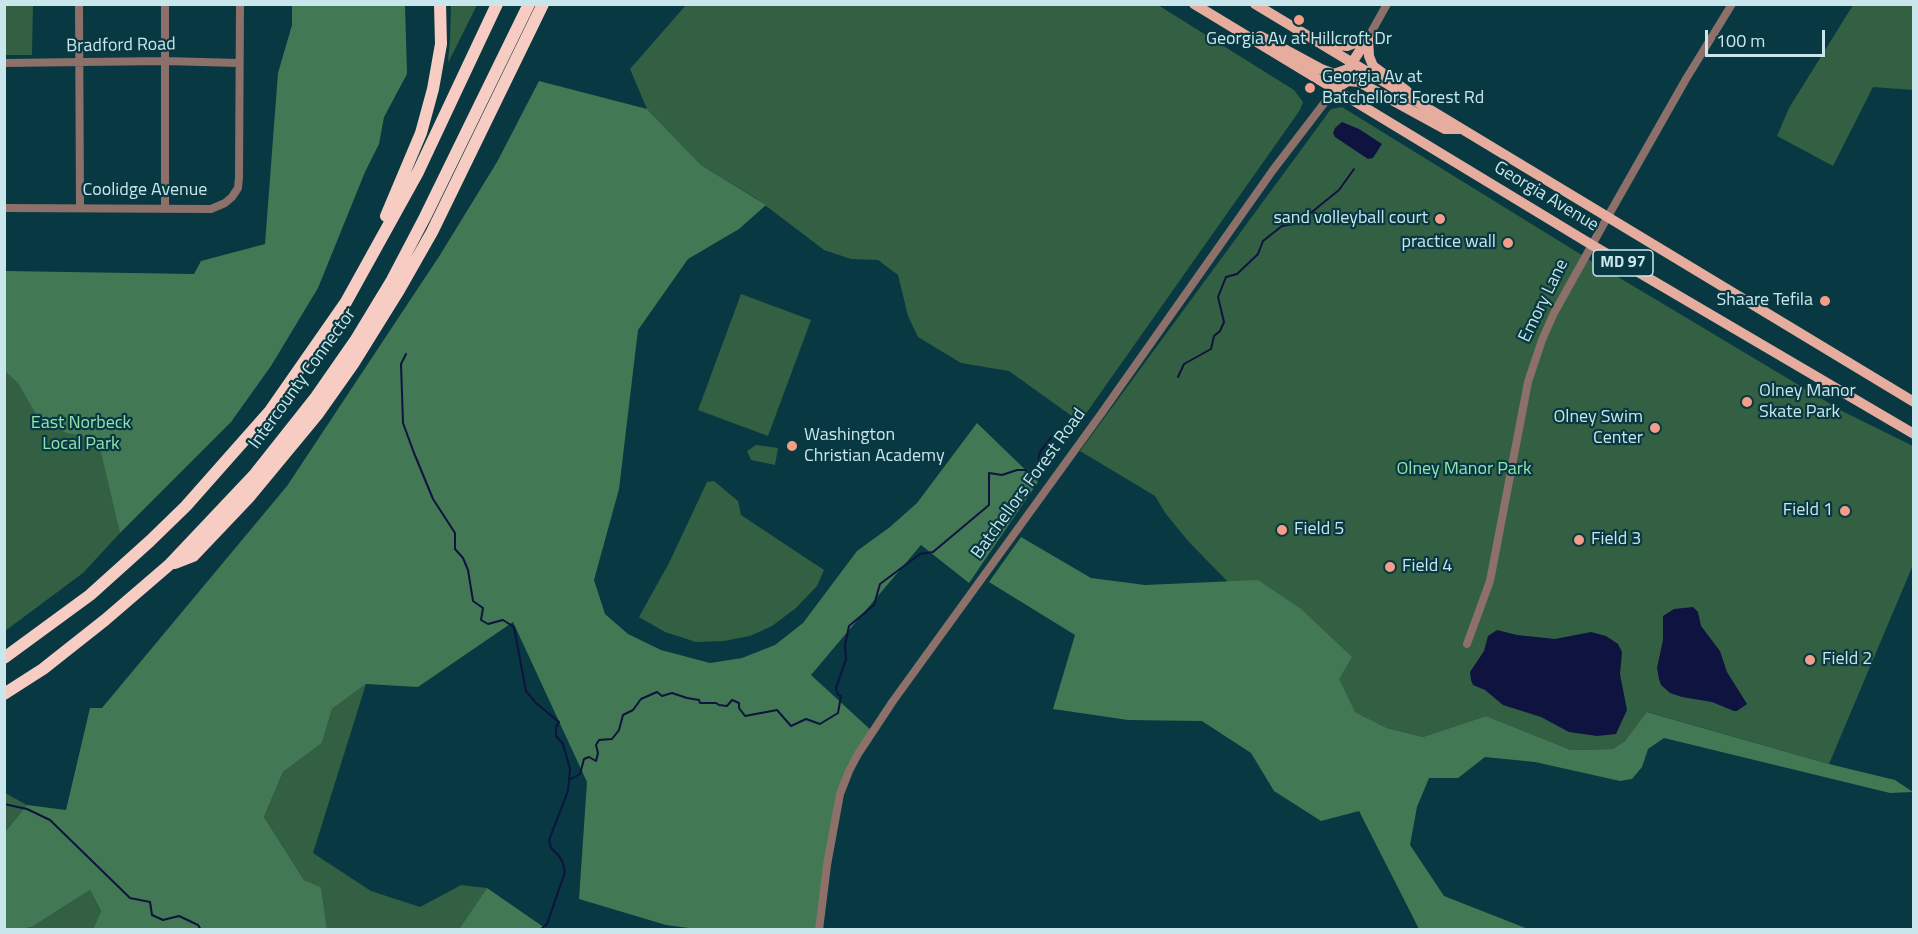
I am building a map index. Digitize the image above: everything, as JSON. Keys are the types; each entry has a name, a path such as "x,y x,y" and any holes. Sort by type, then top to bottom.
{"highway":[{"path":"363,273 421,133 433,89 441,44 440,4"},
{"name":"Intercounty Connector","path":"4,658 90,595 186,506 270,411 346,303 363,273 418,172 497,4"},
{"name":"Intercounty Connector","path":"4,694 52,662 169,565 255,474 316,397 355,341 392,280 529,4"},
{"path":"169,565 193,556 250,496 317,415 353,364 399,291 432,232 543,4"},
{"path":"518,55 551,4"}],"main road":[{"name":"Georgia Avenue","path":"1194,4 1592,245 1914,434"},
{"name":"Georgia Avenue","path":"1255,4 1914,402"},
{"path":"1208,13 1260,36 1329,73 1339,73 1348,69 1368,38"},
{"path":"1316,42 1347,46 1368,38"},
{"path":"1368,38 1369,56 1373,66 1393,79 1420,105"},
{"path":"1335,89 1348,81 1359,82 1445,129 1460,129"}],"street":[{"path":"79,4 80,208"},
{"path":"165,4 165,209"},
{"name":"Coolidge Avenue","path":"4,208 212,209 232,197 238,188 239,177 240,4"},
{"path":"1368,38 1387,4"},
{"name":"Emory Lane","path":"1467,644 1490,581 1517,435 1534,361 1554,313 1686,79 1732,4"},
{"name":"Bradford Road","path":"4,63 79,64 165,61 239,63"},
{"name":"Batchellors Forest Road","path":"819,930 827,865 840,794 858,754 898,693 1101,414 1273,170 1335,89"}],"green space":[{"path":"5,4 33,5 32,55 5,55"},
{"path":"292,5 405,5 407,74 384,117 379,144 365,172 318,288 271,366 231,422 120,533 98,439 67,433 39,419 18,383 5,371 5,271 194,274 201,261 265,244 278,73 292,25"},
{"path":"451,5 477,5 448,63 450,39"},
{"path":"686,5 1158,5 1294,90 1303,102 1300,110 1080,422 1009,371 961,363 918,337 908,316 898,275 878,260 851,259 824,250 757,199 701,165 647,109 630,69"},
{"path":"1853,5 1913,5 1913,90 1873,87 1833,166 1777,136 1789,108"},
{"path":"539,81 647,109 701,165 766,205 739,229 688,259 638,330 619,489 594,580 605,614 628,634 661,650 710,663 742,658 775,645 803,623 857,551 890,527 917,503 977,423 1038,482 969,583 921,545 811,675 873,732 840,794 819,929 696,929 666,925 579,899 587,782 513,622 418,687 366,684 332,709 322,743 283,772 264,817 304,880 321,887 327,929 93,929 101,911 90,890 32,927 5,930 5,832 27,805 66,810 90,708 102,708 287,486 440,255 497,162"},
{"name":"Olney Manor Park","path":"1342,107 1598,265 1844,412 1913,446 1913,565 1829,764 1648,712 1625,741 1613,749 1571,750 1486,716 1423,737 1387,728 1355,712 1189,542 1166,514 1155,496 1080,451 1331,109"},
{"path":"741,294 811,320 768,436 698,410"},
{"name":"East Norbeck Local Park","path":"4,338 205,420 115,508 120,533 83,573 5,631"},
{"path":"756,445 778,448 775,465 751,460 747,451"},
{"path":"714,481 738,501 741,515 824,570 817,586 796,608 772,626 750,636 724,641 696,642 665,632 639,617 669,563 707,482"},
{"path":"1021,537 1091,578 1145,585 1258,580 1301,609 1352,657 1339,679 1355,712 1387,728 1423,737 1486,716 1571,750 1613,749 1625,741 1647,712 1829,764 1895,780 1913,792 1890,793 1664,738 1648,749 1642,767 1632,779 1620,781 1535,762 1485,757 1458,778 1429,778 1417,807 1410,845 1444,896 1528,929 1419,929 1359,811 1321,821 1274,791 1251,753 1202,721 1128,720 1053,709 1075,635 989,582"},
{"path":"366,684 313,853 371,891 420,907 461,885 487,888 459,929 327,929 321,887 304,880 264,817 283,772 322,743 332,709"},
{"path":"5,793 27,805 5,832"},
{"path":"487,888 545,928 459,929"},
{"path":"90,890 101,911 93,929 22,930 32,927"}],"shaded area":[{"path":"1342,122 1359,129 1382,144 1373,158 1368,159 1335,137 1333,133 1335,128"},
{"path":"1693,607 1698,612 1701,626 1720,651 1727,672 1747,704 1737,711 1712,702 1670,693 1661,685 1657,668 1663,640 1663,616 1674,609"},
{"path":"1497,630 1517,635 1555,639 1591,632 1606,636 1618,644 1622,652 1620,674 1627,710 1616,734 1597,736 1569,732 1541,717 1503,705 1485,690 1473,685 1470,672 1484,651 1488,636"}],"waterway":[{"path":"1178,377 1184,364 1211,349 1214,336 1220,331 1224,322 1218,297 1226,277 1237,274 1258,254 1263,241 1282,226 1299,223 1339,190 1354,169"},
{"path":"406,354 401,364 403,423 414,453 433,499 455,533 455,549 463,558 468,570 473,601 483,608 481,620 488,624 503,620 514,627 526,691 536,703 559,722 556,727 556,736 563,744 570,769 568,791 549,840 551,848 563,863 565,872 547,924 540,930"},
{"path":"571,779 580,774 584,759 589,757 596,761 598,753 596,745 599,740 612,739 619,730 623,715 633,710 641,699 657,692 662,696 672,693 699,700 700,703 727,706 732,700 739,703 739,708 745,716 777,710 791,726 806,719 820,724 838,713 841,696 838,695 836,688 846,659 845,645 849,626 874,605 880,584 920,554 933,552 989,505 989,473 1002,475 1025,470 1029,474 1037,467 1040,452 1053,435 1074,423"},
{"path":"4,804 27,809 50,820 130,898 150,902 152,915 163,920 179,916 198,925 201,930"}],"place":[{"name":"Georgia Av at Hillcroft Dr","path":"1299,20"},
{"name":"Georgia Av at Batchellors Forest Rd","path":"1310,88"},
{"name":"sand volleyball court","path":"1440,219"},
{"name":"practice wall","path":"1508,243"},
{"name":"Shaare Tefila","path":"1825,301"},
{"name":"Olney Manor Skate Park","path":"1747,402"},
{"name":"Olney Swim Center","path":"1655,428"},
{"name":"Washington Christian Academy","path":"792,446"},
{"name":"Field 1","path":"1845,511"},
{"name":"Field 5","path":"1282,530"},
{"name":"Field 3","path":"1579,540"},
{"name":"Field 4","path":"1390,567"},
{"name":"Field 2","path":"1810,660"}]}
